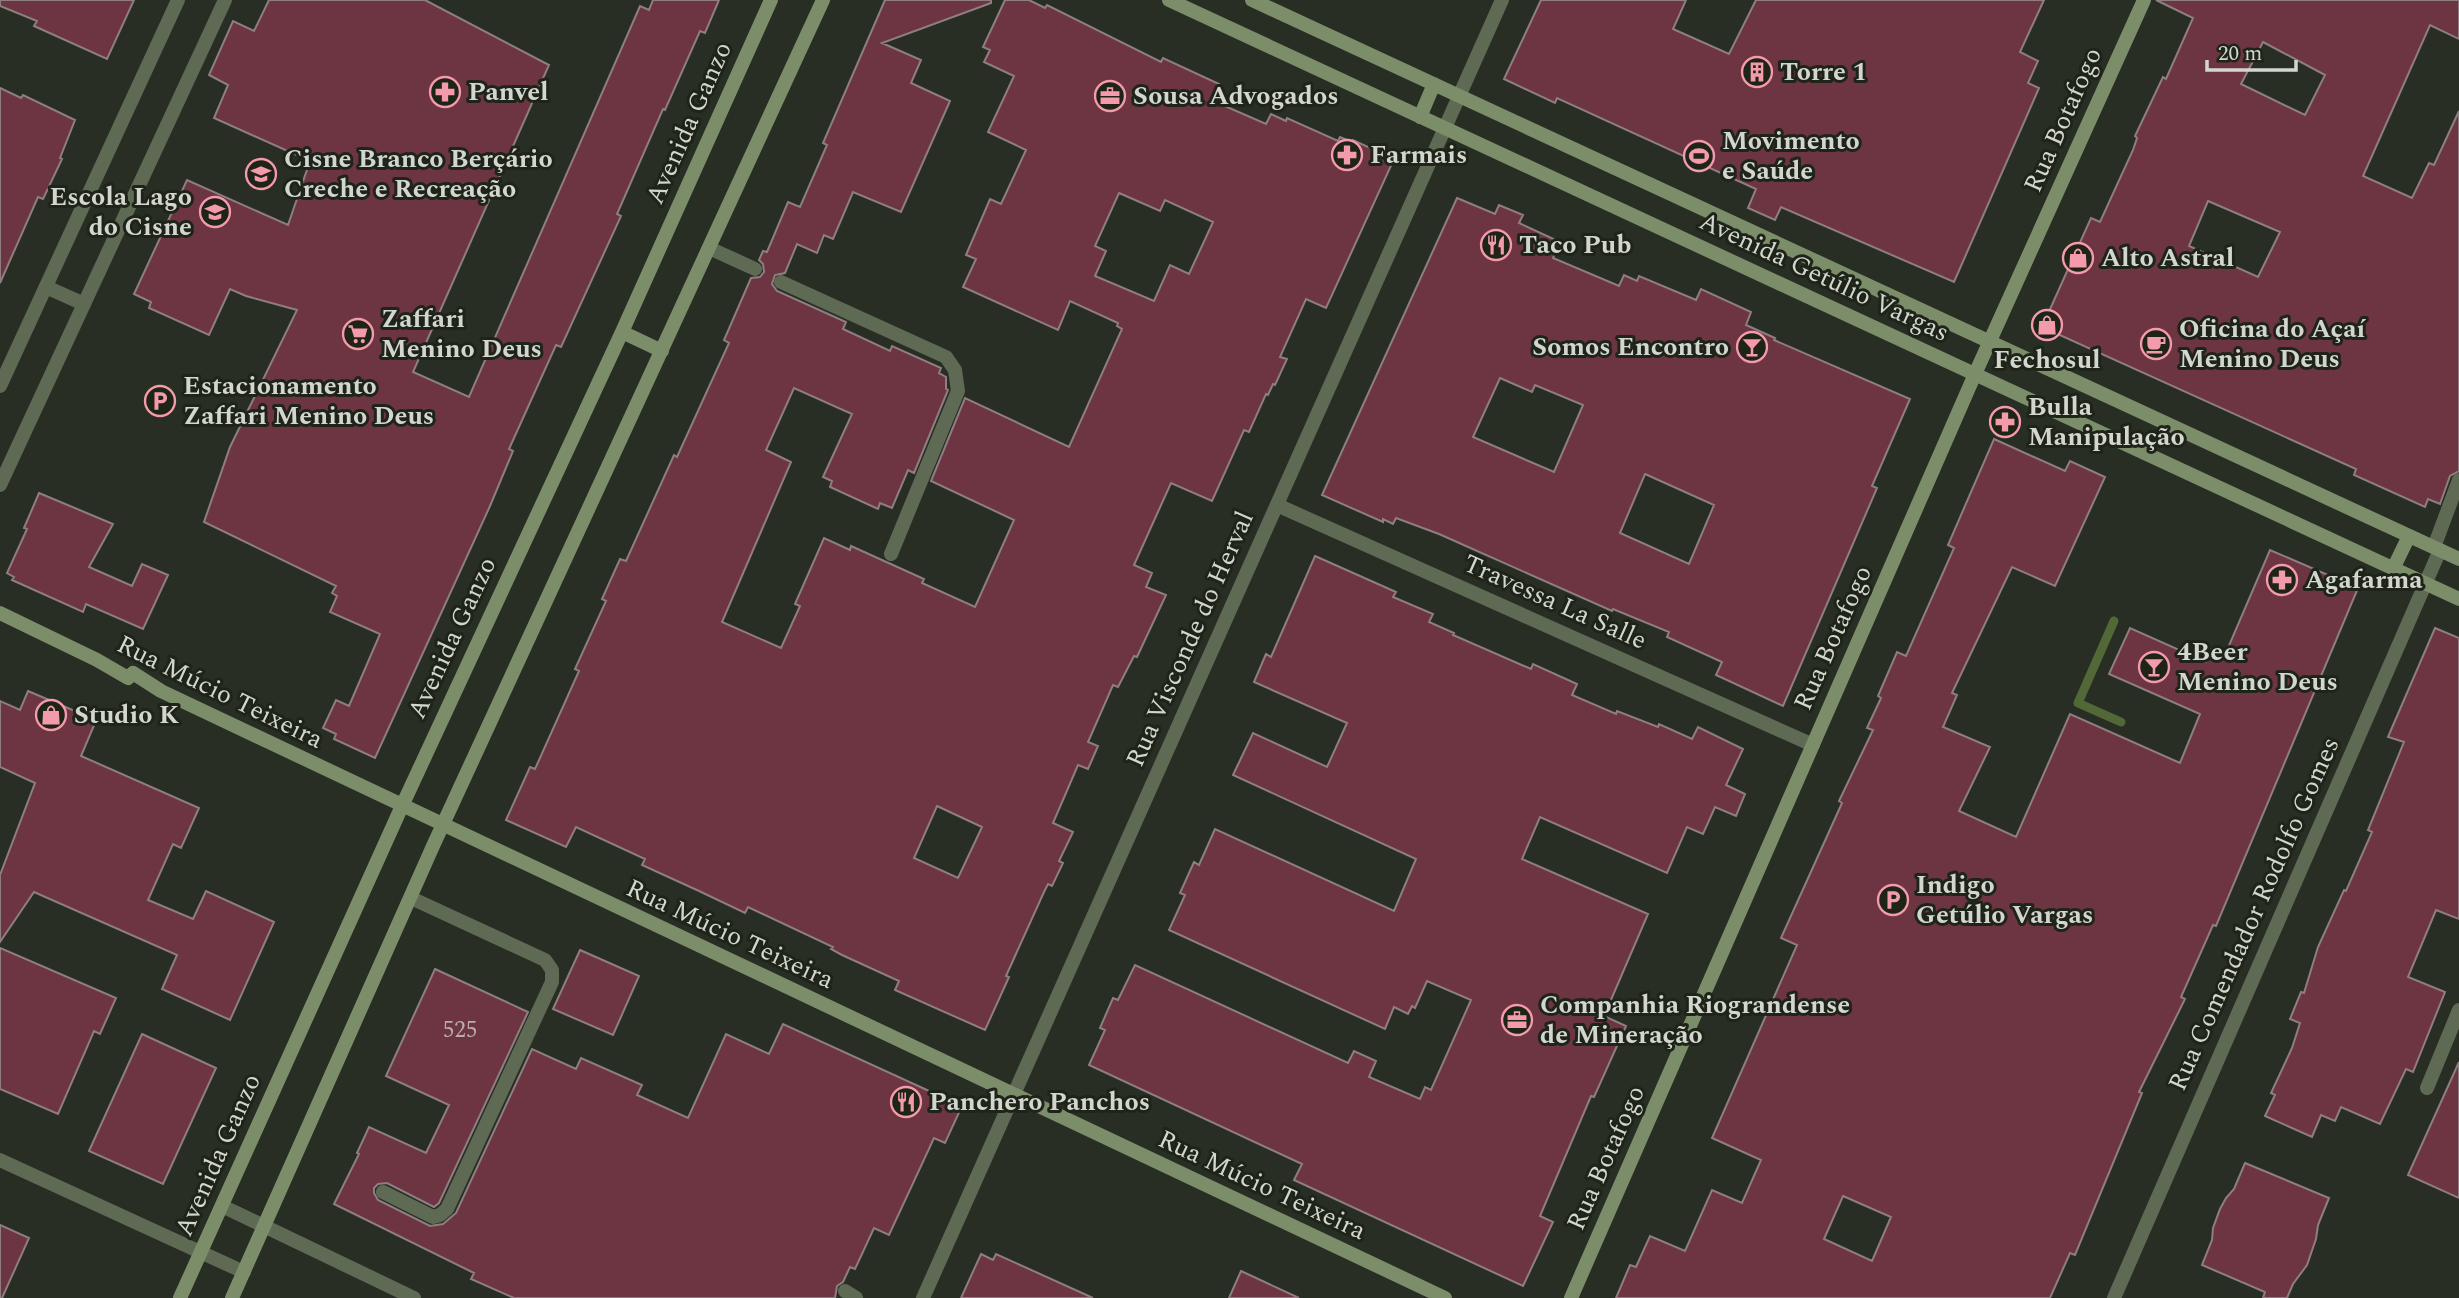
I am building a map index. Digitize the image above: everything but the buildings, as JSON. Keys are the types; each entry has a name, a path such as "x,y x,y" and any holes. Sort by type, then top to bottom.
{"street":[{"path":"0,386 178,0"},
{"name":"Avenida Ganzo","path":"180,1298 771,0"},
{"path":"232,1298 443,825 823,0"},
{"name":"Avenida Getúlio Vargas","path":"1169,0 2459,600"},
{"name":"Avenida Getúlio Vargas","path":"1252,0 2459,559"},
{"name":"Rua Visconde do Herval","path":"923,1298 1502,0"},
{"name":"Rua Botafogo","path":"1571,1298 1975,374 2144,0"},
{"path":"0,485 219,2"},
{"path":"1420,117 1434,84"},
{"path":"709,248 755,269"},
{"path":"781,282 946,357 955,370 958,391 891,554"},
{"path":"46,287 84,304"},
{"path":"622,332 662,351"},
{"name":"Rua Comendador Rodolfo Gomes","path":"2114,1298 2425,583 2459,480"},
{"name":"Travessa La Salle","path":"1277,505 1813,745"},
{"path":"2393,569 2409,536"},
{"name":"Rua Múcio Teixeira","path":"0,613 128,678 133,673 161,691 402,806 1446,1298"},
{"path":"383,1192 433,1217 447,1209 552,982 552,970 545,960 411,898"},
{"path":"2427,1088 2459,1010"},
{"path":"0,1160 244,1272"},
{"path":"222,1206 414,1298"}],"waterway":[{"path":"2114,621 2078,703 2121,722"}],"place":[{"name":"Torre 1","path":"1757,72"},
{"name":"Panvel","path":"445,92"},
{"name":"Sousa Advogados","path":"1110,96"},
{"name":"Farmais","path":"1347,155"},
{"name":"Movimento e Saúde","path":"1699,156"},
{"name":"Cisne Branco Berçário Creche e Recreação","path":"261,174"},
{"name":"Escola Lago do Cisne","path":"215,212"},
{"name":"Taco Pub","path":"1496,245"},
{"name":"Alto Astral","path":"2078,258"},
{"name":"Fechosul","path":"2047,325"},
{"name":"Zaffari Menino Deus","path":"358,334"},
{"name":"Oficina do Açaí Menino Deus","path":"2156,344"},
{"name":"Somos Encontro","path":"1752,347"},
{"name":"Estacionamento Zaffari Menino Deus","path":"160,401"},
{"name":"Bulla Manipulação","path":"2005,422"},
{"name":"Agafarma","path":"2282,580"},
{"name":"4Beer Menino Deus","path":"2154,667"},
{"name":"Studio K","path":"51,715"},
{"name":"Indigo Getúlio Vargas","path":"1893,900"},
{"name":"Companhia Riograndense de Mineração","path":"1517,1020"},
{"name":"Panchero Panchos","path":"906,1102"}]}
